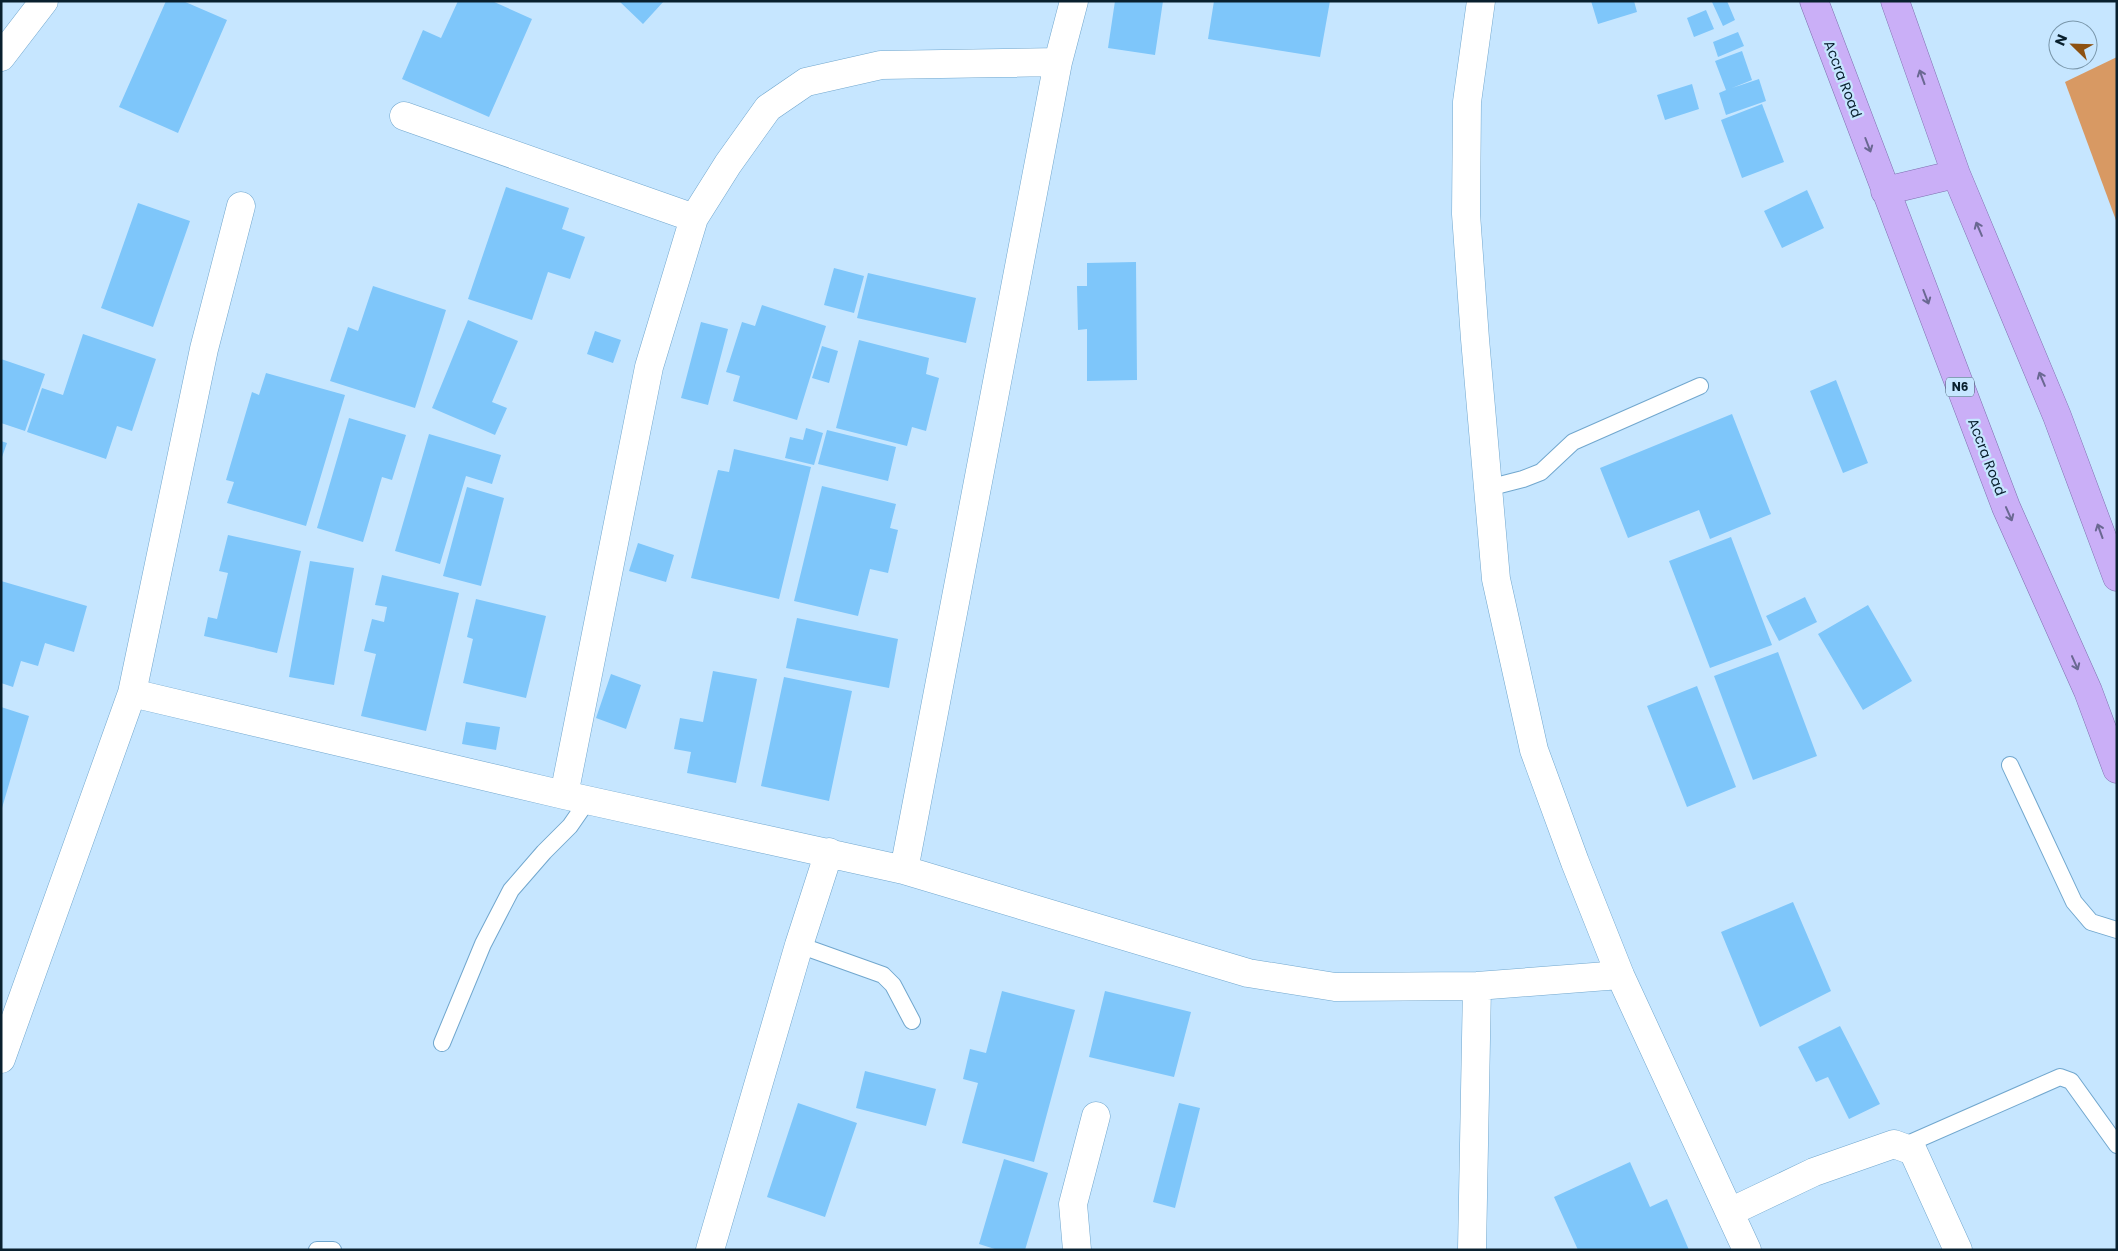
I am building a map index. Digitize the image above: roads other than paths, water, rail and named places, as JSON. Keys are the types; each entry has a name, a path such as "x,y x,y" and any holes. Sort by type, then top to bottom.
{"highway":[{"name":"Accra Road","path":"1814,1 2006,507 2088,691 2117,769"},
{"path":"1895,1 1956,174 2057,416 2117,577"},
{"path":"1885,191 1956,174"}],"street":[{"path":"1,57 44,1"},
{"path":"904,870 1058,62 1074,1"},
{"path":"1481,1 1467,102 1466,214 1496,579 1534,750 1620,975 1746,1250"},
{"path":"576,797 649,367 694,218 728,164 768,108 806,82 881,65 1058,62"},
{"path":"404,116 694,218"},
{"path":"1,1059 132,693 204,349 241,206"},
{"path":"132,693 576,797 904,870 1248,973 1335,987 1477,986 1620,975"},
{"path":"710,1250 799,946 829,852"},
{"path":"1472,1250 1477,986"},
{"path":"1077,1250 1074,1204 1096,1116"},
{"path":"1730,1212 1814,1172 1894,1144 1913,1151 1958,1250"}],"lane":[{"path":"1488,488 1541,472 1573,442 1700,386"},
{"path":"2010,765 2074,902 2091,922 2117,930"},
{"path":"442,1042 483,944 511,890 570,826 576,797"},
{"path":"799,946 883,975 894,985 912,1021"},
{"path":"1903,1146 2060,1077 2070,1081 2117,1145"},
{"path":"317,1250 333,1250"}]}
